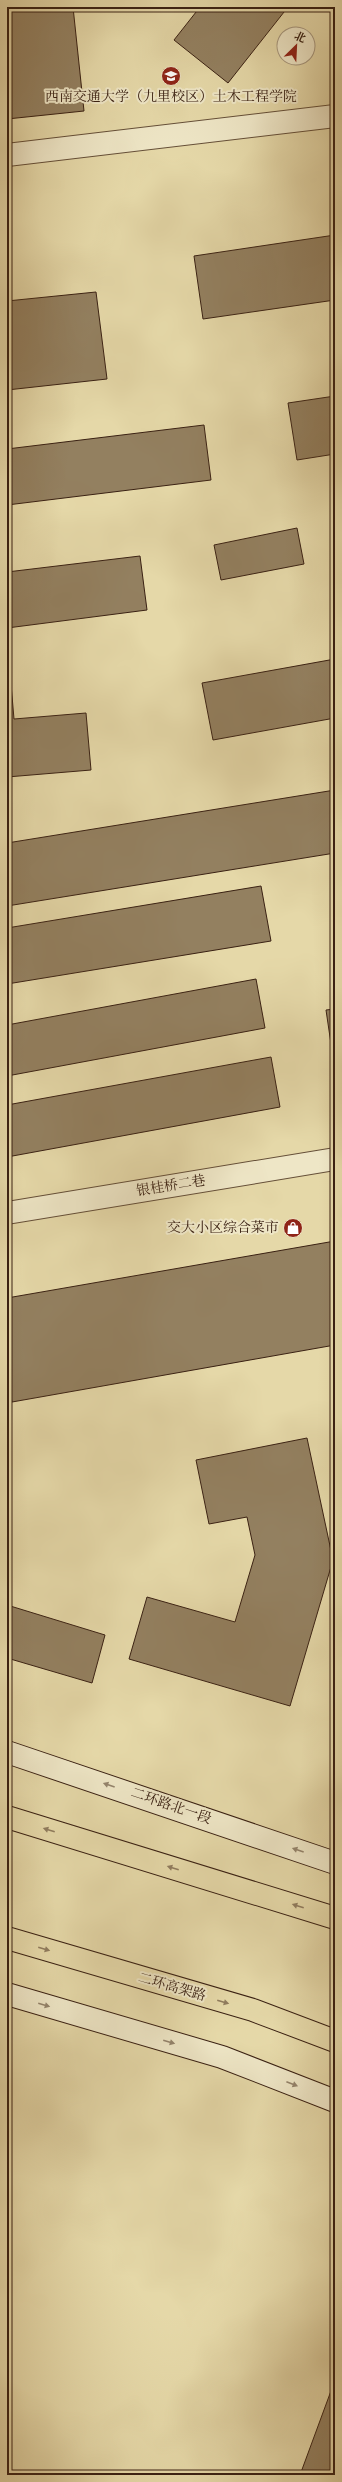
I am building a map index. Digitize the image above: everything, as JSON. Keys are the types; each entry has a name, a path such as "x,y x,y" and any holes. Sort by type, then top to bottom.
{"highway":[{"path":"7,1817 335,1918"},
{"name":"二环高架路","path":"7,1938 253,2010 335,2041"}],"main road":[{"path":"7,155 335,116"},
{"name":"银桂桥二巷","path":"7,1213 335,1160"},
{"name":"二环路北一段","path":"7,1752 335,1863"},
{"path":"7,1994 222,2057 335,2101"}],"building":[{"path":"7,7 73,7 84,111 7,119"},
{"path":"200,7 288,7 228,83 174,40"},
{"path":"335,235 335,300 203,319 194,256"},
{"path":"96,292 107,379 7,390 7,301"},
{"path":"335,396 335,454 297,460 288,403"},
{"path":"204,425 211,480 7,505 7,449"},
{"path":"297,528 304,564 221,580 214,545"},
{"path":"140,556 147,610 7,628 7,572"},
{"path":"335,659 335,718 213,740 202,683"},
{"path":"7,684 11,684 14,719 86,713 91,770 7,777"},
{"path":"335,790 335,853 7,906 7,843"},
{"path":"261,886 271,941 7,984 7,928"},
{"path":"256,979 265,1028 7,1076 7,1025"},
{"path":"335,1009 335,1071 326,1010"},
{"path":"271,1057 280,1107 7,1157 7,1105"},
{"path":"335,1241 335,1345 12,1402 7,1375 7,1298"},
{"path":"307,1438 333,1560 290,1706 129,1659 147,1597 235,1622 255,1555 247,1517 209,1524 196,1460"},
{"path":"7,1605 105,1635 92,1683 7,1658"},
{"path":"335,2380 335,2475 300,2475"}],"place":[{"name":"西南交通大学（九里校区）土木工程学院","path":"171,76"},
{"name":"交大小区综合菜市","path":"293,1228"}]}
